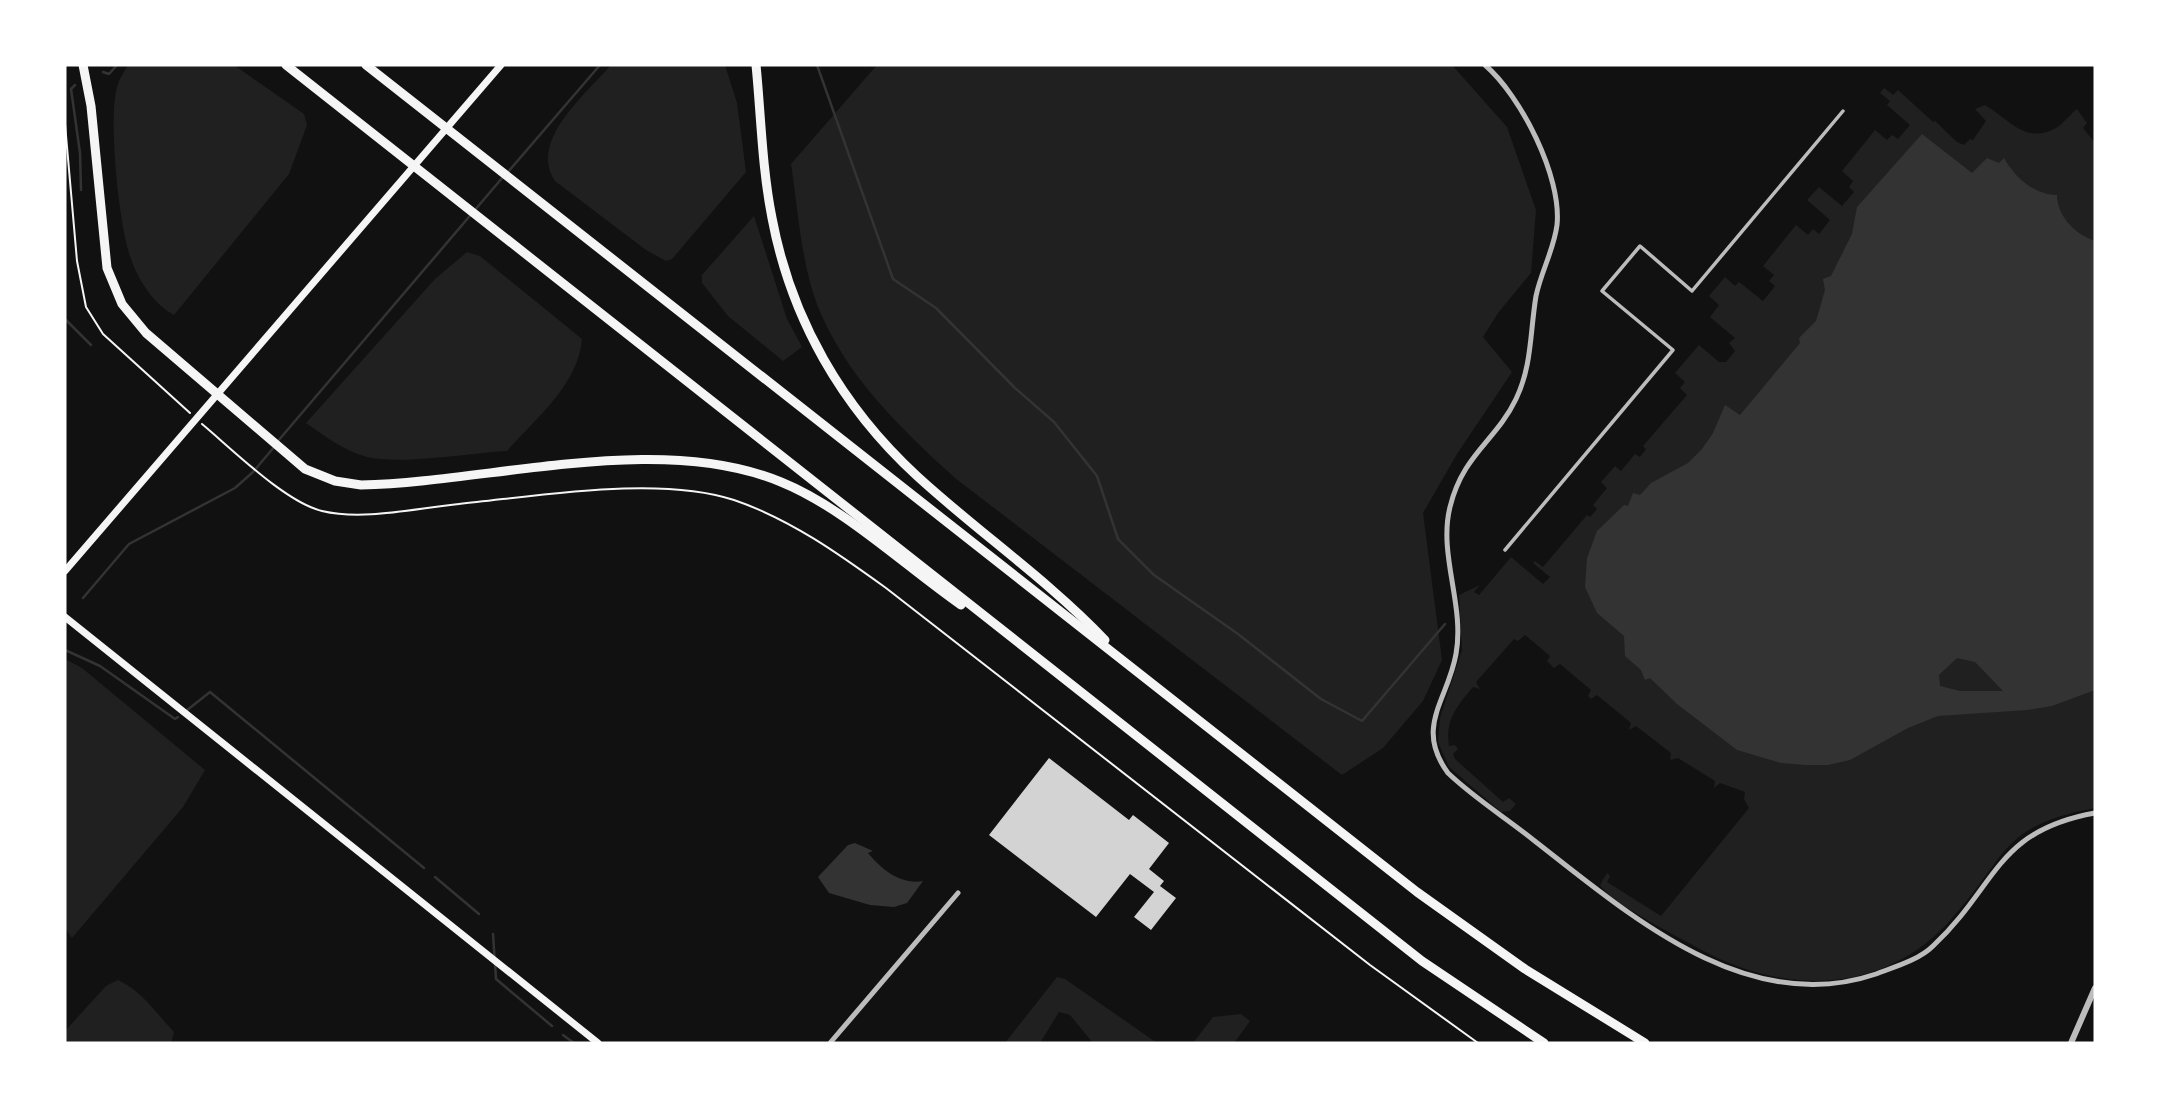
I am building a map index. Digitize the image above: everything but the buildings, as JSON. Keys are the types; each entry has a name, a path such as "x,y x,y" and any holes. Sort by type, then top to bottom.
{"highway":[{"path":"83,65 110,278 122,304 138,326 296,463 325,478 361,485 658,459 707,463 762,475 823,504 959,604 1007,634"},
{"path":"286,65 1422,961 1544,1043"},
{"path":"366,65 1462,926 1552,987 1645,1043"},
{"path":"756,65 766,175 777,240 797,305 826,366 857,412 898,458 1087,621 1128,664"}],"main road":[{"path":"65,571 501,65"},
{"path":"65,617 598,1043"}],"street":[{"path":"1485,65 1509,92 1550,169 1556,191 1558,221 1537,292 1531,355 1522,387 1511,409 1464,469 1450,509 1448,552 1458,642 1454,664 1436,710 1432,732 1435,750 1448,773 1657,933 1752,978 1798,986 1848,983 1898,966 1931,949 1962,916 1997,867 2023,839 2051,823 2095,813"},
{"path":"1505,550 1673,350 1602,291 1640,246 1692,290 1843,111"},
{"path":"830,1043 958,893"},
{"path":"2071,1043 2095,988"}],"path":[{"path":"242,457 289,496 319,510 340,514 612,489 705,494 748,505 836,552 886,588 1370,965 1478,1043"}],"shaded area":[{"path":"128,65 234,65 304,114 307,125 289,174 174,315 159,304 141,281 130,256 122,220 114,119 118,84"},
{"path":"611,65 725,65 737,103 746,172 672,259 666,261 646,250 555,181 549,166 549,150 554,134 575,104"},
{"path":"877,65 1452,65 1507,127 1536,210 1531,273 1498,313 1483,337 1512,372 1457,454 1423,513 1442,660 1423,701 1383,748 1342,775 955,478 914,440 859,378 830,332 812,290 804,255 791,164"},
{"path":"1884,88 1893,95 1898,90 1957,142 1964,145 1970,139 1973,140 1986,121 1975,109 1985,105 2018,128 2036,134 2056,128 2077,109 2087,123 2083,128 2095,143 2095,808 2041,823 2024,833 1998,858 1954,916 1927,942 1897,962 1866,974 1833,980 1799,980 1731,964 1630,910 1600,885 1607,873 1610,876 1607,882 1661,916 1749,808 1744,799 1745,792 1720,783 1714,788 1715,781 1678,758 1670,760 1671,753 1636,726 1629,730 1631,723 1597,695 1591,699 1588,696 1591,690 1560,664 1554,668 1547,661 1550,656 1525,635 1518,641 1514,639 1476,682 1480,689 1473,687 1462,701 1451,721 1448,737 1449,746 1455,745 1458,749 1453,754 1455,759 1503,802 1509,798 1516,804 1510,811 1501,812 1449,767 1438,742 1440,718 1462,650 1459,595 1480,585 1474,592 1479,595 1511,557 1543,584 1550,577 1533,563 1535,561 1543,567 1587,515 1590,517 1597,509 1593,505 1607,488 1601,482 1615,466 1621,471 1635,454 1640,457 1646,449 1643,446 1687,395 1680,388 1685,382 1675,373 1699,345 1719,362 1726,362 1735,351 1729,343 1735,338 1710,317 1719,305 1709,296 1725,277 1735,286 1739,282 1763,301 1775,286 1769,281 1774,275 1763,266 1796,225 1808,235 1813,229 1819,234 1830,220 1807,200 1819,187 1842,206 1854,192 1849,187 1853,181 1842,171 1875,130 1887,140 1892,135 1898,139 1910,125 1887,105 1890,101 1880,93"},
{"path":"1922,134 1972,173 1987,158 1999,163 2004,158 2014,172 2033,189 2057,195 2060,210 2068,223 2080,234 2095,241 2095,690 2052,706 1938,716 1908,728 1850,760 1828,765 1781,763 1737,750 1677,704 1650,678 1645,680 1641,670 1625,656 1624,636 1597,613 1585,587 1587,558 1597,531 1624,505 1628,506 1633,493 1640,495 1651,483 1688,463 1713,433 1725,405 1740,415 1800,343 1799,338 1816,321 1825,290 1823,279 1831,276 1852,234 1857,207","holes":["1957,658 1975,662 2003,691 1960,691 1940,686 1939,675"]},
{"path":"754,216 787,319 802,347 783,361 728,316 702,283 702,275"},
{"path":"467,252 480,256 582,339 579,356 564,386 507,451 399,460 367,457 335,443 306,423 435,279"},
{"path":"65,659 82,668 205,770 183,807 72,938 65,928"},
{"path":"855,843 873,851 868,853 892,875 907,881 923,881 907,903 894,907 870,905 829,893 818,877 848,845"},
{"path":"1057,977 1065,979 1157,1043 1093,1043 1070,1015 1059,1012 1040,1043 1005,1043"},
{"path":"118,980 142,996 174,1032 171,1043 65,1043 65,1031 106,986"},
{"path":"1241,1014 1250,1021 1234,1043 1193,1043 1213,1017"}],"waterway":[{"path":"103,72 109,74 117,65"},
{"path":"508,172 600,65"},
{"path":"817,65 893,279 936,308 1015,388 1054,422 1097,476 1118,539 1154,575 1238,634 1321,699 1362,721 1445,624"},
{"path":"75,85 71,89 80,153 81,190"},
{"path":"278,441 503,177"},
{"path":"65,319 91,345"},
{"path":"83,598 129,544 235,488 275,446"},
{"path":"65,650 100,666 175,719 178,717"},
{"path":"186,711 210,692 424,868"},
{"path":"435,877 479,914"},
{"path":"493,934 496,979 552,1026"},
{"path":"563,1035 574,1043"}]}
